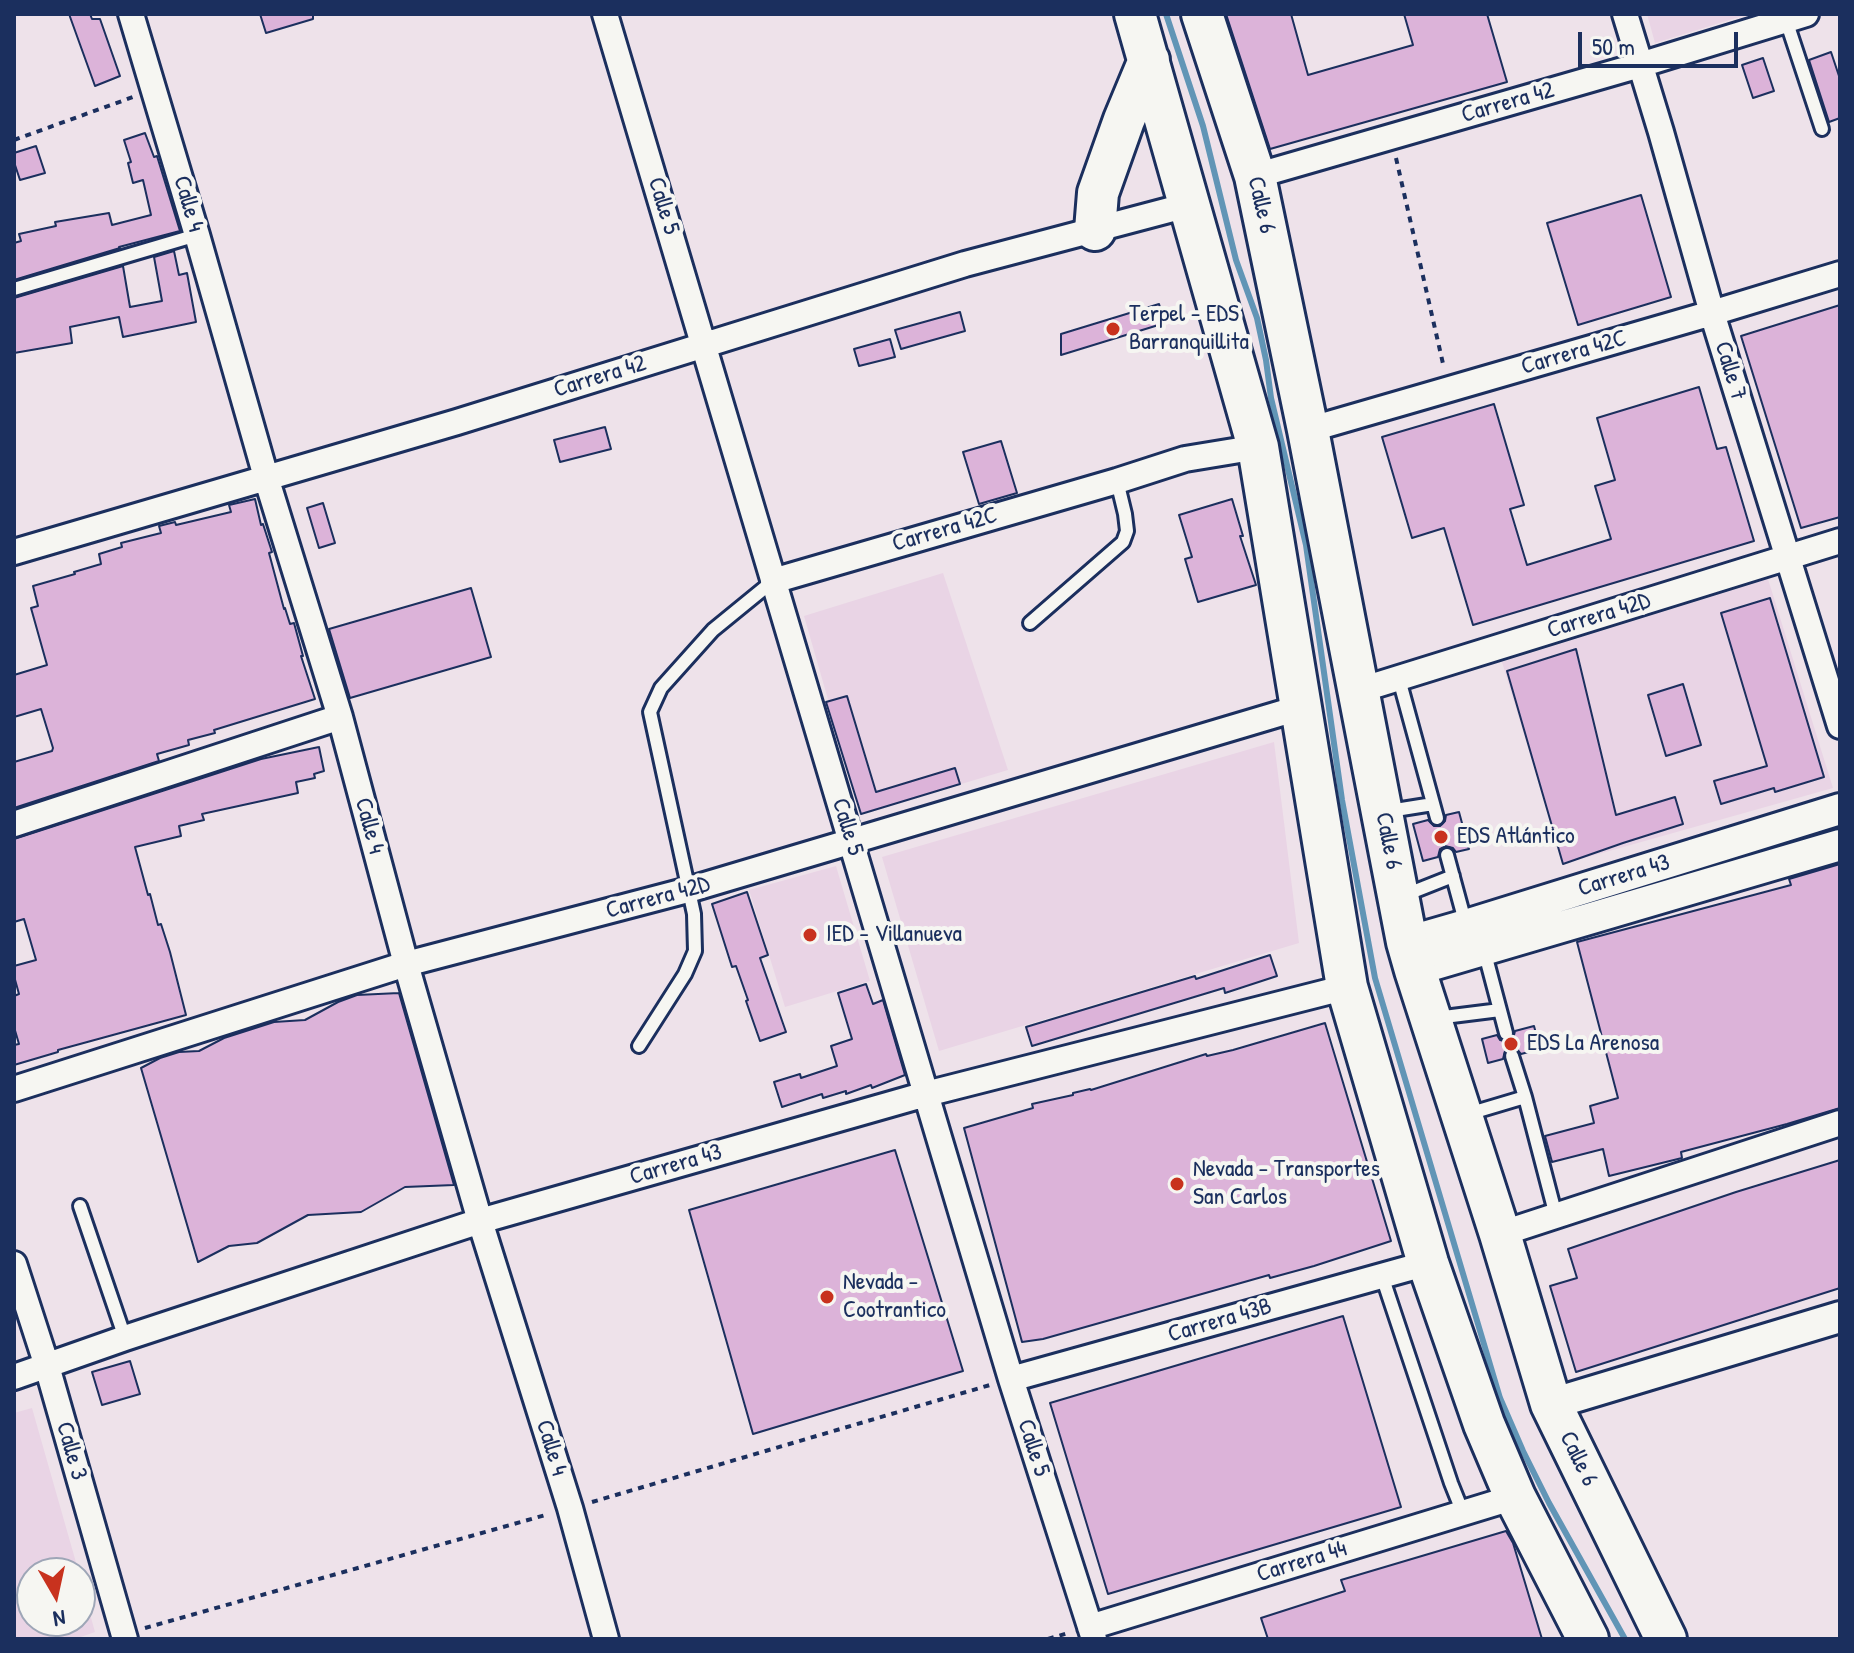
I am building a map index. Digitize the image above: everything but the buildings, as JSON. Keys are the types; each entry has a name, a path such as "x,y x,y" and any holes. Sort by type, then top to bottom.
{"main road":[{"path":"1135,14 1258,447 1347,987 1428,1263 1484,1424 1515,1497 1588,1639"},
{"name":"Calle 6","path":"1202,14 1255,176 1411,956 1551,1404 1666,1639"},
{"path":"1095,230 1098,193 1149,60"}],"street":[{"name":"Calle 4","path":"131,14 266,477 340,717 406,964 480,1221 570,1508 606,1639"},
{"name":"Calle 5","path":"605,14 1011,1379 1092,1633"},
{"name":"Calle 7","path":"1625,14 1712,313 1840,726"},
{"name":"Carrera 42","path":"1255,176 1796,17"},
{"name":"Carrera 42","path":"14,552 457,422 965,264 1188,205"},
{"name":"Carrera 42C","path":"1308,430 1840,274"},
{"name":"Carrera 42C","path":"773,581 1185,459 1258,447"},
{"name":"Carrera 42D","path":"1357,691 1840,541"},
{"name":"Carrera 42D","path":"14,1089 406,964 688,890 1302,707"},
{"path":"14,824 340,717"},
{"name":"Carrera 43","path":"1411,956 1466,925 1840,809"},
{"name":"Carrera 43","path":"1411,956 1484,950 1840,845"},
{"name":"Carrera 43","path":"14,1377 480,1221 926,1094 1347,987"},
{"path":"1500,1234 1840,1123"},
{"name":"Carrera 43B","path":"1011,1379 1428,1263"},
{"name":"Calle 3","path":"14,1264 47,1366 125,1639"},
{"path":"1551,1404 1840,1317"},
{"name":"Carrera 44","path":"1092,1633 1515,1497"}],"lane":[{"path":"1796,17 1822,129"},
{"path":"14,289 197,235"},
{"path":"1030,623 1123,542 1127,531 1117,481"},
{"path":"639,1046 685,974 695,951 694,914 650,712 661,688 713,630 773,581"},
{"path":"1399,679 1437,818"},
{"path":"1383,812 1433,804"},
{"path":"1447,855 1466,925"},
{"path":"1399,898 1453,876"},
{"path":"1484,950 1506,1033"},
{"path":"1430,1018 1500,1010"},
{"path":"1512,1056 1556,1216"},
{"path":"1461,1116 1525,1097"},
{"path":"80,1206 125,1338"},
{"path":"1382,1276 1463,1513"}],"path":[{"path":"14,140 119,101 154,92"},
{"path":"1391,136 1449,389"}],"shaded area":[{"path":"1647,14 1749,14 1655,43"},
{"path":"943,573 1008,770 861,814 804,616"},
{"path":"1768,579 1833,788 1563,864 1502,662"},
{"path":"1274,742 1299,943 939,1051 882,857"},
{"name":"IED - Villanueva","path":"836,866 870,981 785,1007 749,890"},
{"path":"32,1408 74,1557 16,1557 16,1637 81,1637 75,1639 14,1639 14,1413"}],"waterway":[{"path":"1166,14 1203,126 1236,260 1257,318 1271,398 1306,545 1342,800 1375,978 1500,1398 1549,1503 1625,1639"}],"place":[{"name":"Terpel - EDS Barranquillita","path":"1113,329"},
{"name":"EDS Atlántico","path":"1441,837"},
{"name":"IED - Villanueva","path":"810,935"},
{"name":"EDS La Arenosa","path":"1511,1044"},
{"name":"Nevada - Transportes San Carlos","path":"1177,1184"},
{"name":"Nevada - Cootrantico","path":"827,1297"}]}
